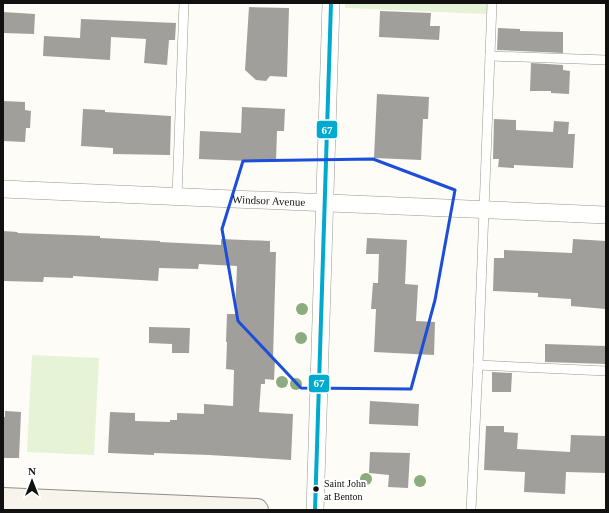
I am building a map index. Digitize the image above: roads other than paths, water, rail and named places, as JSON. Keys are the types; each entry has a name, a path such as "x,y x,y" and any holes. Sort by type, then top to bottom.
{"street":[{"path":"315,510 331,3"},
{"name":"Windsor Avenue","path":"3,189 606,215"},
{"path":"3,499 257,510"}],"lane":[{"path":"177,196 184,3"},
{"path":"471,510 492,3"},
{"path":"490,56 606,60"},
{"path":"478,365 606,371"}],"place":[{"name":"Saint John at Benton","path":"316,489"}]}
